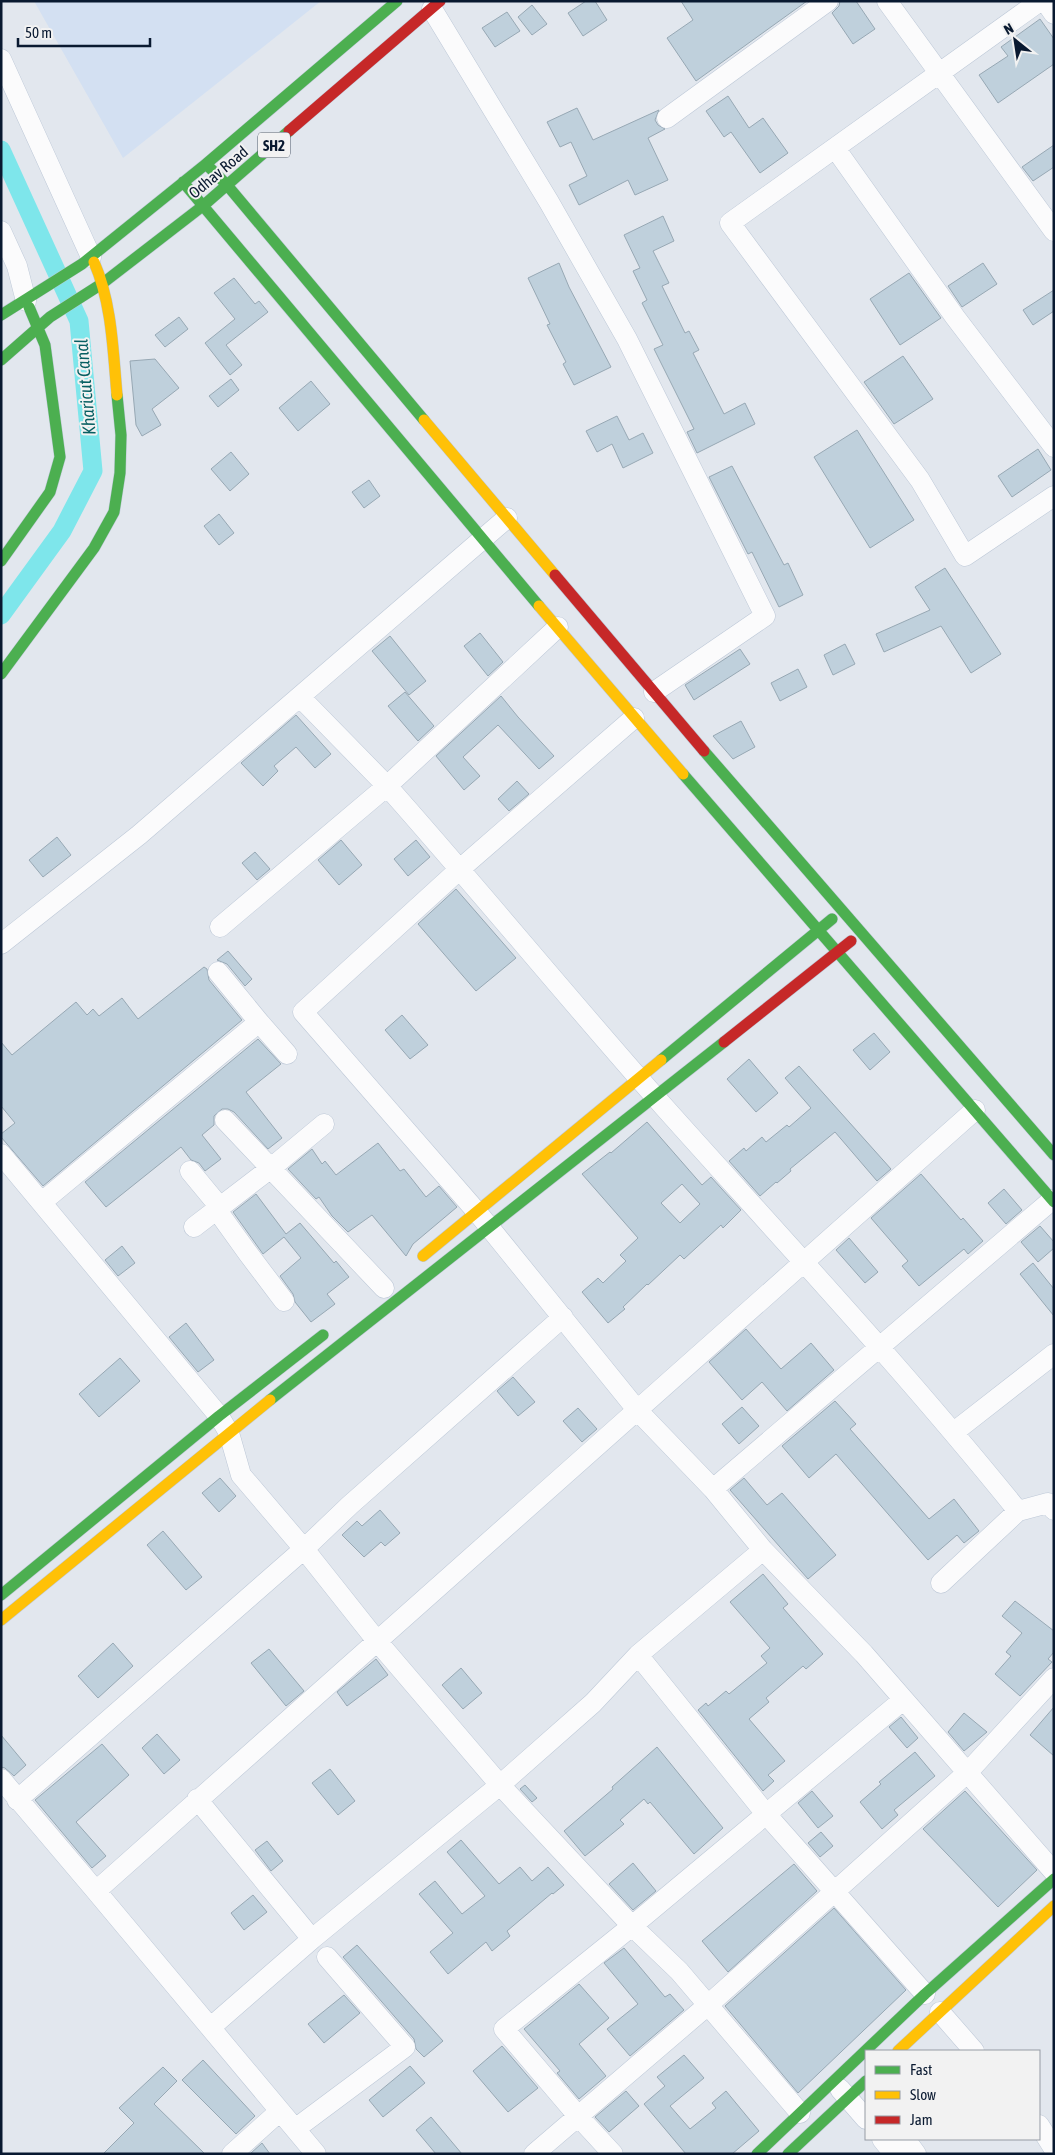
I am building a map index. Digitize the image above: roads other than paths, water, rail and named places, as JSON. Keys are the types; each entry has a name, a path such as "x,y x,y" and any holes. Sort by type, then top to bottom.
{"street":[{"name":"Odhav Road","path":"34,296 87,261 206,164 397,1"},
{"path":"667,118 828,1"},
{"path":"888,1 1054,231"},
{"path":"1040,1 730,223 920,480 965,556 1054,496"},
{"path":"1045,1 1054,14"},
{"name":"Odhav Road","path":"103,283 204,205 436,5"},
{"path":"436,5 627,340 764,616 654,692"},
{"path":"1,59 87,261 103,283 113,347 121,436 120,473 114,512 94,548 1,674"},
{"path":"836,148 954,317 1054,447"},
{"path":"206,164 227,185 654,692 1054,1156"},
{"path":"183,182 634,718 1053,1201 713,1489"},
{"path":"1,231 17,266 34,296 38,327 45,345 60,457 50,492 1,561"},
{"name":"SH2","path":"1,360 50,317 103,283"},
{"path":"1,314 34,296"},
{"path":"1,944 139,835 507,518"},
{"path":"220,928 387,786 558,627"},
{"path":"300,697 387,786 655,1096 803,1263 881,1346 954,1432 1018,1512"},
{"path":"634,718 460,869 303,1012 483,1220 638,1411 713,1489 764,1550 864,1654 1054,1872"},
{"path":"1,1620 229,1433 483,1220 640,1078 843,910"},
{"path":"415,1263 483,1220 655,1096 862,932"},
{"path":"218,972 288,1054"},
{"path":"42,1202 259,1022"},
{"path":"96,1891 197,1799 638,1411 975,1110"},
{"path":"225,1120 384,1288"},
{"path":"194,1227 271,1168 324,1124"},
{"path":"1,1154 219,1416 229,1433 240,1475 304,1549 378,1641 500,1785 632,1926 679,1971 800,2113"},
{"path":"190,1171 214,1200 247,1252 284,1301"},
{"path":"17,1800 304,1549 563,1317"},
{"path":"1,1595 219,1416 330,1329"},
{"path":"954,1432 1054,1354"},
{"path":"941,1583 1018,1512 1052,1504"},
{"path":"211,2027 312,1939 500,1785 593,1703 638,1655 764,1550"},
{"path":"638,1655 766,1814 926,1994"},
{"path":"534,2154 708,2005 968,1772 1054,1678"},
{"path":"613,2154 504,2029 632,1926 903,1700"},
{"path":"1,1779 316,2154"},
{"path":"197,1799 312,1939"},
{"path":"867,2050 926,1994 1054,1879"},
{"path":"899,2050 1054,1906"},
{"path":"295,2129 405,2047 326,1958"},
{"path":"940,2012 973,2050"},
{"path":"757,2154 865,2052"},
{"path":"840,2076 861,2088"},
{"path":"861,2088 865,2113"},
{"path":"788,2154 861,2088"},
{"path":"232,2154 280,2111"},
{"path":"1040,2127 1054,2149"},
{"path":"883,2140 894,2154"},
{"path":"906,2140 916,2154"}],"waterway":[{"name":"Kharicut Canal","path":"1,150 79,321 93,471 62,531 1,615"}]}
